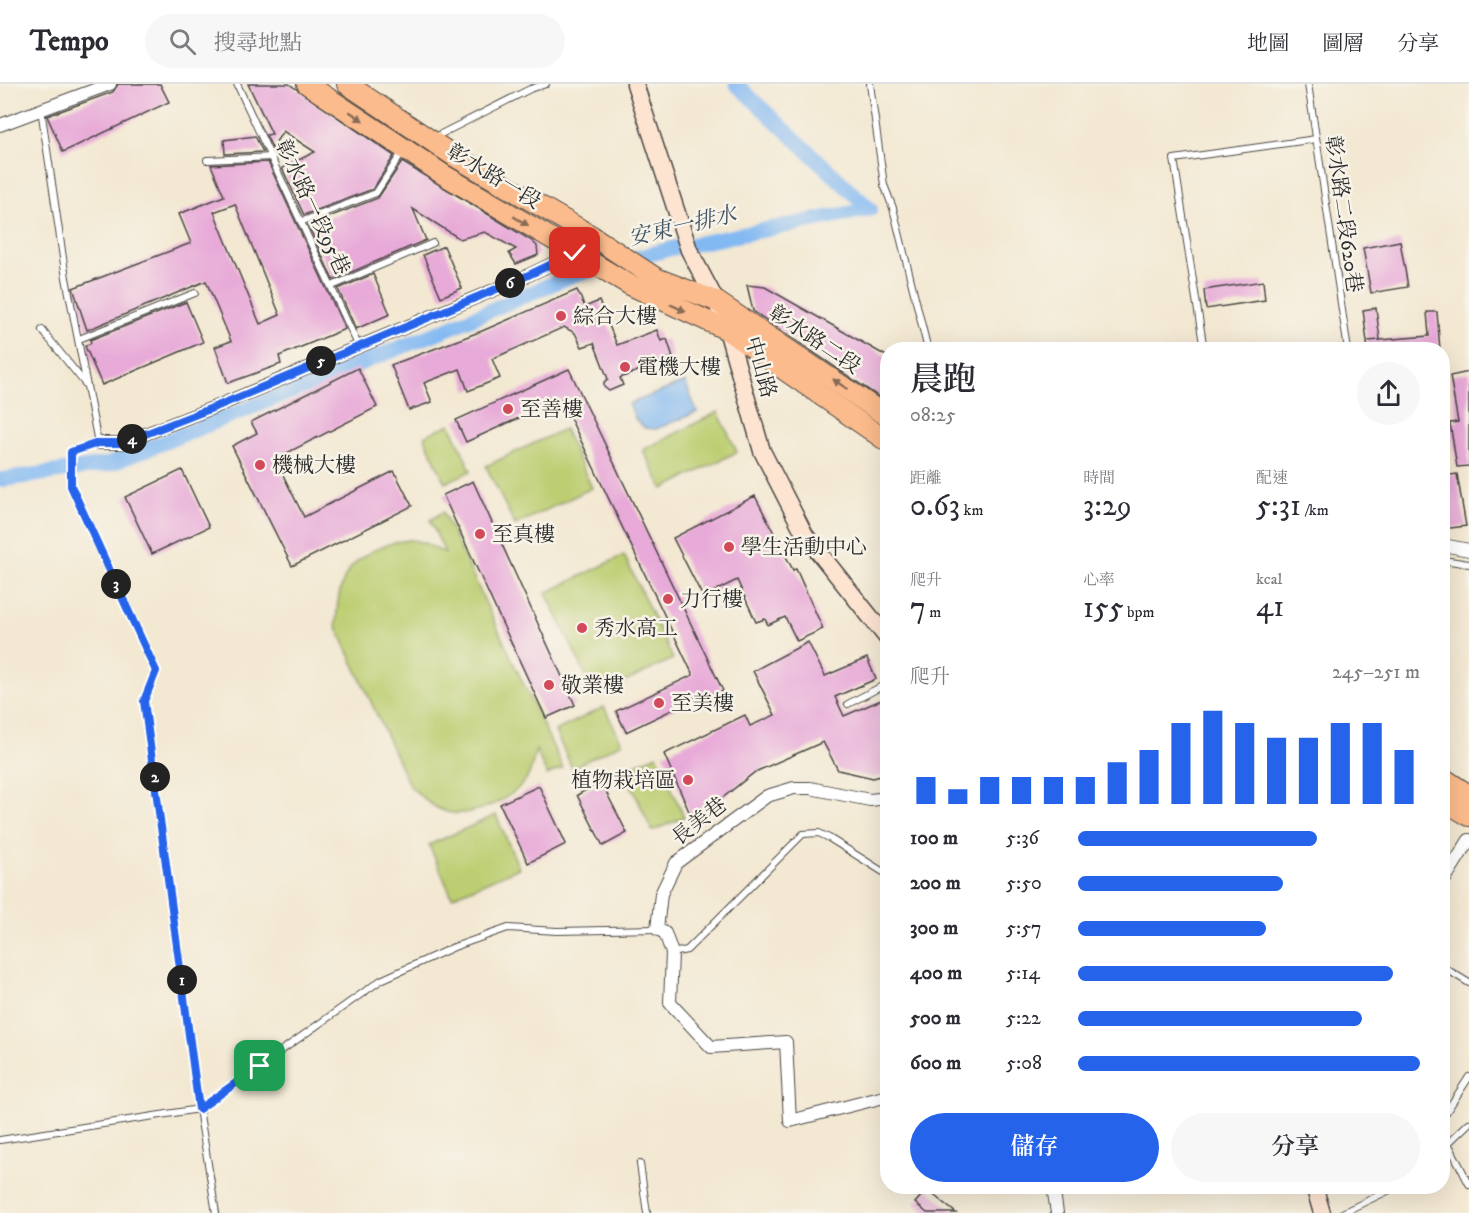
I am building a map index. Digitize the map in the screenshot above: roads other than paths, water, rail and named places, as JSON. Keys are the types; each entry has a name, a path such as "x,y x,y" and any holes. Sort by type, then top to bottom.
{"main road":[{"name":"彰水路一段","path":"307,84 404,148 630,285 727,330"},
{"name":"彰水路一段","path":"347,84 429,140 592,236 656,278 716,301"},
{"name":"彰水路二段","path":"716,301 880,412"},
{"name":"彰水路二段","path":"727,330 880,436"},
{"path":"1450,783 1469,795"},
{"path":"1450,804 1469,816"}],"street":[{"path":"0,125 110,84"},
{"name":"中山路","path":"635,84 677,218 689,250 716,301 727,330 762,451 805,535 880,629"},
{"path":"98,443 122,443 220,405 358,345 580,255"},
{"path":"1450,546 1469,550"},
{"name":"長美巷","path":"657,929 661,894 676,863 767,796 794,788 810,788 870,800 880,799"},
{"path":"1450,871 1469,840"},
{"path":"657,929 665,933 672,953 670,1003 711,1047 786,1042 790,1121 880,1098"},
{"path":"1054,1194 1057,1213"},
{"path":"1316,1194 1322,1213"}],"lane":[{"name":"彰水路一段95巷","path":"237,84 303,221 358,345"},
{"path":"429,140 530,89 546,84"},
{"path":"870,84 884,185 893,208 926,342"},
{"name":"彰水路二段620巷","path":"1308,84 1347,342"},
{"path":"41,109 66,278 98,443 71,452 71,486 156,671 144,701 199,1109 216,1213"},
{"path":"1203,342 1174,159 1316,139"},
{"path":"303,221 376,193 404,148"},
{"path":"207,160 272,157"},
{"path":"332,286 433,243"},
{"path":"79,339 195,292"},
{"path":"42,330 89,389"},
{"path":"1450,561 1469,564"},
{"path":"848,704 880,687"},
{"path":"672,953 687,950 803,834 819,833 880,870"},
{"path":"0,1140 199,1109 381,980 454,947 508,928 557,931 657,929"},
{"path":"1450,971 1469,983"},
{"path":"1450,1106 1469,1077"},
{"path":"1450,1142 1469,1123"},
{"path":"1450,1153 1469,1184"},
{"path":"640,1164 647,1213"},
{"path":"1342,1213 1381,1194"}],"water":[{"path":"685,382 697,412 656,429 645,428 636,420 629,404"}],"waterway":[{"name":"安東一排水","path":"0,480 110,464 449,328 573,275 669,249 870,209 736,84"}],"place":[{"name":"綜合大樓","path":"561,316"},
{"name":"電機大樓","path":"625,367"},
{"name":"至善樓","path":"508,409"},
{"name":"機械大樓","path":"260,465"},
{"name":"至真樓","path":"480,534"},
{"name":"學生活動中心","path":"729,547"},
{"name":"力行樓","path":"668,599"},
{"name":"秀水高工","path":"582,628"},
{"name":"敬業樓","path":"549,685"},
{"name":"至美樓","path":"659,703"},
{"name":"植物栽培區","path":"688,780"}]}
